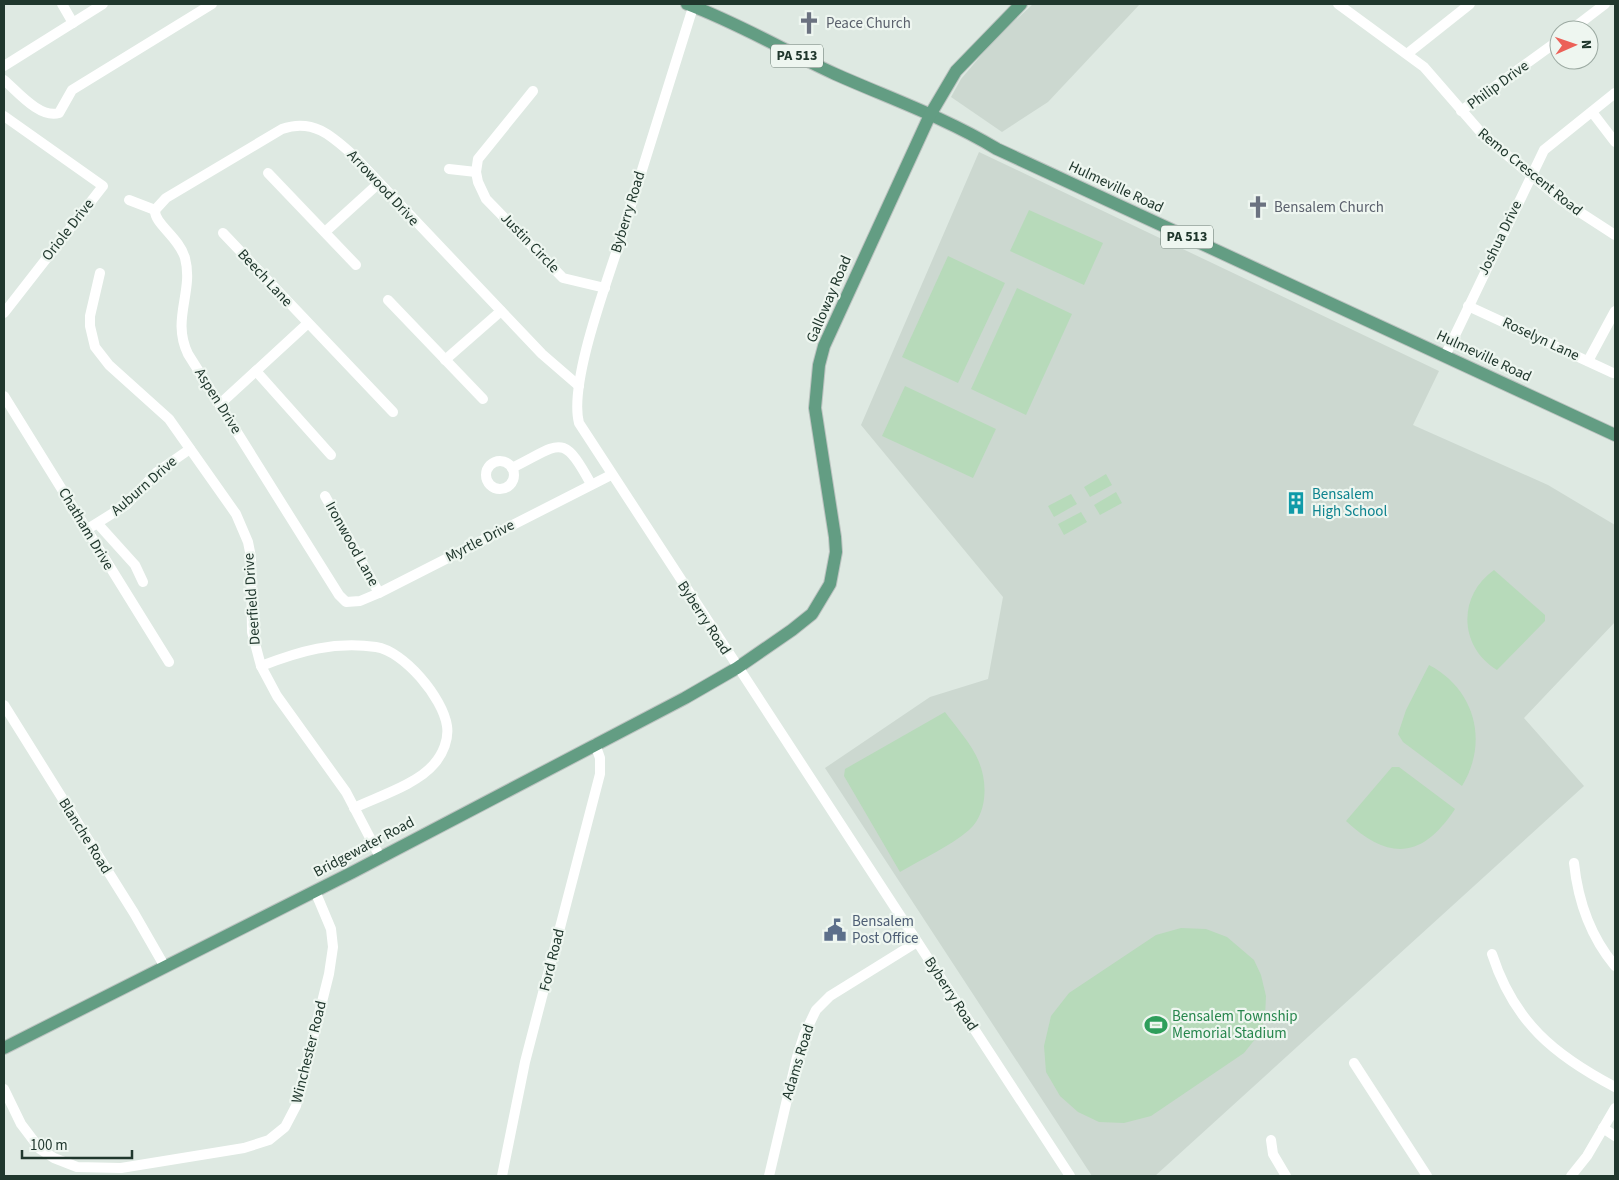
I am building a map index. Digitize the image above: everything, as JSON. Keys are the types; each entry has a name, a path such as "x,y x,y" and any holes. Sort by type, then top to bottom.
{"main road":[{"name":"Galloway Road","path":"736,668 812,614 830,584 836,552 816,408 820,365 834,324 930,115 956,71 1021,4"},
{"name":"Hulmeville Road","path":"691,5 751,32 788,52 930,115 1023,161 1615,435"},
{"name":"Bridgewater Road","path":"4,1048 315,891 685,698 736,668"}],"street":[{"path":"62,4 73,22"},
{"path":"4,66 103,4"},
{"path":"4,80 42,112 53,115 59,113 72,90 212,4"},
{"name":"Remo Crescent Road","path":"1338,4 1408,54 1436,79 1484,136 1530,175 1561,200 1615,236"},
{"path":"1408,54 1470,4"},
{"path":"1584,20 1604,4"},
{"name":"Byberry Road","path":"691,5 605,288 579,386 577,411 579,423 736,668 1070,1176"},
{"name":"Philip Drive","path":"1461,111 1549,47"},
{"path":"450,169 476,172 478,159 533,91"},
{"name":"Joshua Drive","path":"1445,356 1530,175 1544,150 1615,94"},
{"path":"1592,112 1615,142"},
{"name":"Oriole Drive","path":"4,116 103,186 4,312"},
{"name":"Arrowood Drive","path":"155,210 166,198 261,140 290,126 312,126 328,133 354,156 542,354 579,386"},
{"name":"Justin Circle","path":"476,172 486,199 563,278 605,288"},
{"path":"268,173 356,265"},
{"path":"325,232 379,183"},
{"path":"129,200 155,210"},
{"name":"Aspen Drive","path":"155,210 158,221 174,236 185,259 187,278 180,329 184,345 339,595 349,602"},
{"name":"Beech Lane","path":"223,234 393,412"},
{"name":"Deerfield Drive","path":"100,273 90,316 90,326 95,347 109,365 169,419 236,514 248,542 252,571 252,632 261,666 277,696 346,792 380,857"},
{"path":"388,300 483,399"},
{"name":"Roselyn Lane","path":"1468,306 1613,373"},
{"path":"445,360 501,311"},
{"path":"1588,361 1615,311"},
{"path":"221,403 307,324"},
{"path":"256,371 332,455"},
{"name":"Chatham Drive","path":"4,396 169,662"},
{"path":"512,468 561,446 566,447 575,456 590,481"},
{"name":"Auburn Drive","path":"86,530 126,506 157,472 190,449"},
{"name":"Myrtle Drive","path":"349,602 360,601 379,593 590,481 611,475"},
{"name":"Ironwood Lane","path":"325,496 379,593"},
{"name":"Auburn Drive","path":"98,524 135,565 143,582"},
{"path":"261,666 311,648 377,647 401,657 434,697 445,716 447,733 444,749 435,764 423,774 354,808"},
{"name":"Blanche Road","path":"4,706 134,913 165,967"},
{"name":"Ford Road","path":"502,1176 525,1062 600,774 600,758 595,744"},
{"path":"1574,863 1579,894 1589,924 1604,952 1615,966"},
{"name":"Winchester Road","path":"4,1090 21,1124 40,1149 54,1158 77,1167 121,1168 244,1148 269,1140 285,1127 296,1106 329,974 333,947 331,929 315,891"},
{"name":"Adams Road","path":"769,1176 797,1056 813,1015 830,996 916,942"},
{"path":"1492,954 1511,999 1535,1031 1560,1055 1615,1087"},
{"path":"1354,1062 1427,1176"},
{"path":"1571,1176 1604,1128 1615,1108"},
{"path":"1604,1128 1615,1136"},
{"path":"1271,1140 1273,1154 1286,1176"}],"shaded area":[{"path":"1033,4 1140,4 1048,102 1002,132 951,97 961,79 995,39"},
{"path":"979,152 1439,371 1413,425 1548,485 1615,525 1615,622 1524,718 1584,786 1155,1176 1092,1176 825,768 930,697 988,679 1003,597 861,425"}],"green space":[{"path":"1029,210 1103,243 1084,285 1010,251"},
{"path":"948,256 1005,283 958,383 902,357"},
{"path":"1017,288 1072,314 1026,415 971,389"},
{"path":"905,386 996,429 973,478 882,436"},
{"path":"1106,474 1112,485 1090,497 1084,487"},
{"path":"1116,492 1122,503 1100,515 1094,505"},
{"path":"1071,494 1077,504 1054,517 1048,506"},
{"path":"1081,512 1087,522 1064,535 1058,524"},
{"path":"1494,570 1545,615 1545,621 1497,670 1484,660 1475,648 1467,621 1474,593 1482,581"},
{"path":"1429,665 1445,675 1457,688 1467,702 1473,718 1476,735 1475,752 1462,786 1403,742 1398,734 1406,710"},
{"path":"945,712 968,742 979,762 985,789 982,807 979,816 969,830 944,847 900,872 844,776 845,769"},
{"path":"1392,767 1399,767 1455,809 1443,826 1430,838 1404,849 1391,848 1377,843 1346,821"},
{"name":"Bensalem Township Memorial Stadium","path":"1181,928 1206,929 1227,937 1254,960 1261,975 1266,996 1265,1017 1260,1033 1244,1053 1151,1116 1124,1123 1099,1122 1078,1112 1060,1096 1046,1072 1044,1046 1051,1016 1069,993 1156,935"}],"place":[{"name":"Peace Church","path":"809,23"},
{"name":"Bensalem Church","path":"1258,207"},
{"name":"Bensalem High School","path":"1296,503"},
{"name":"Bensalem Post Office","path":"835,930"},
{"name":"Bensalem Township Memorial Stadium","path":"1156,1025"}]}
